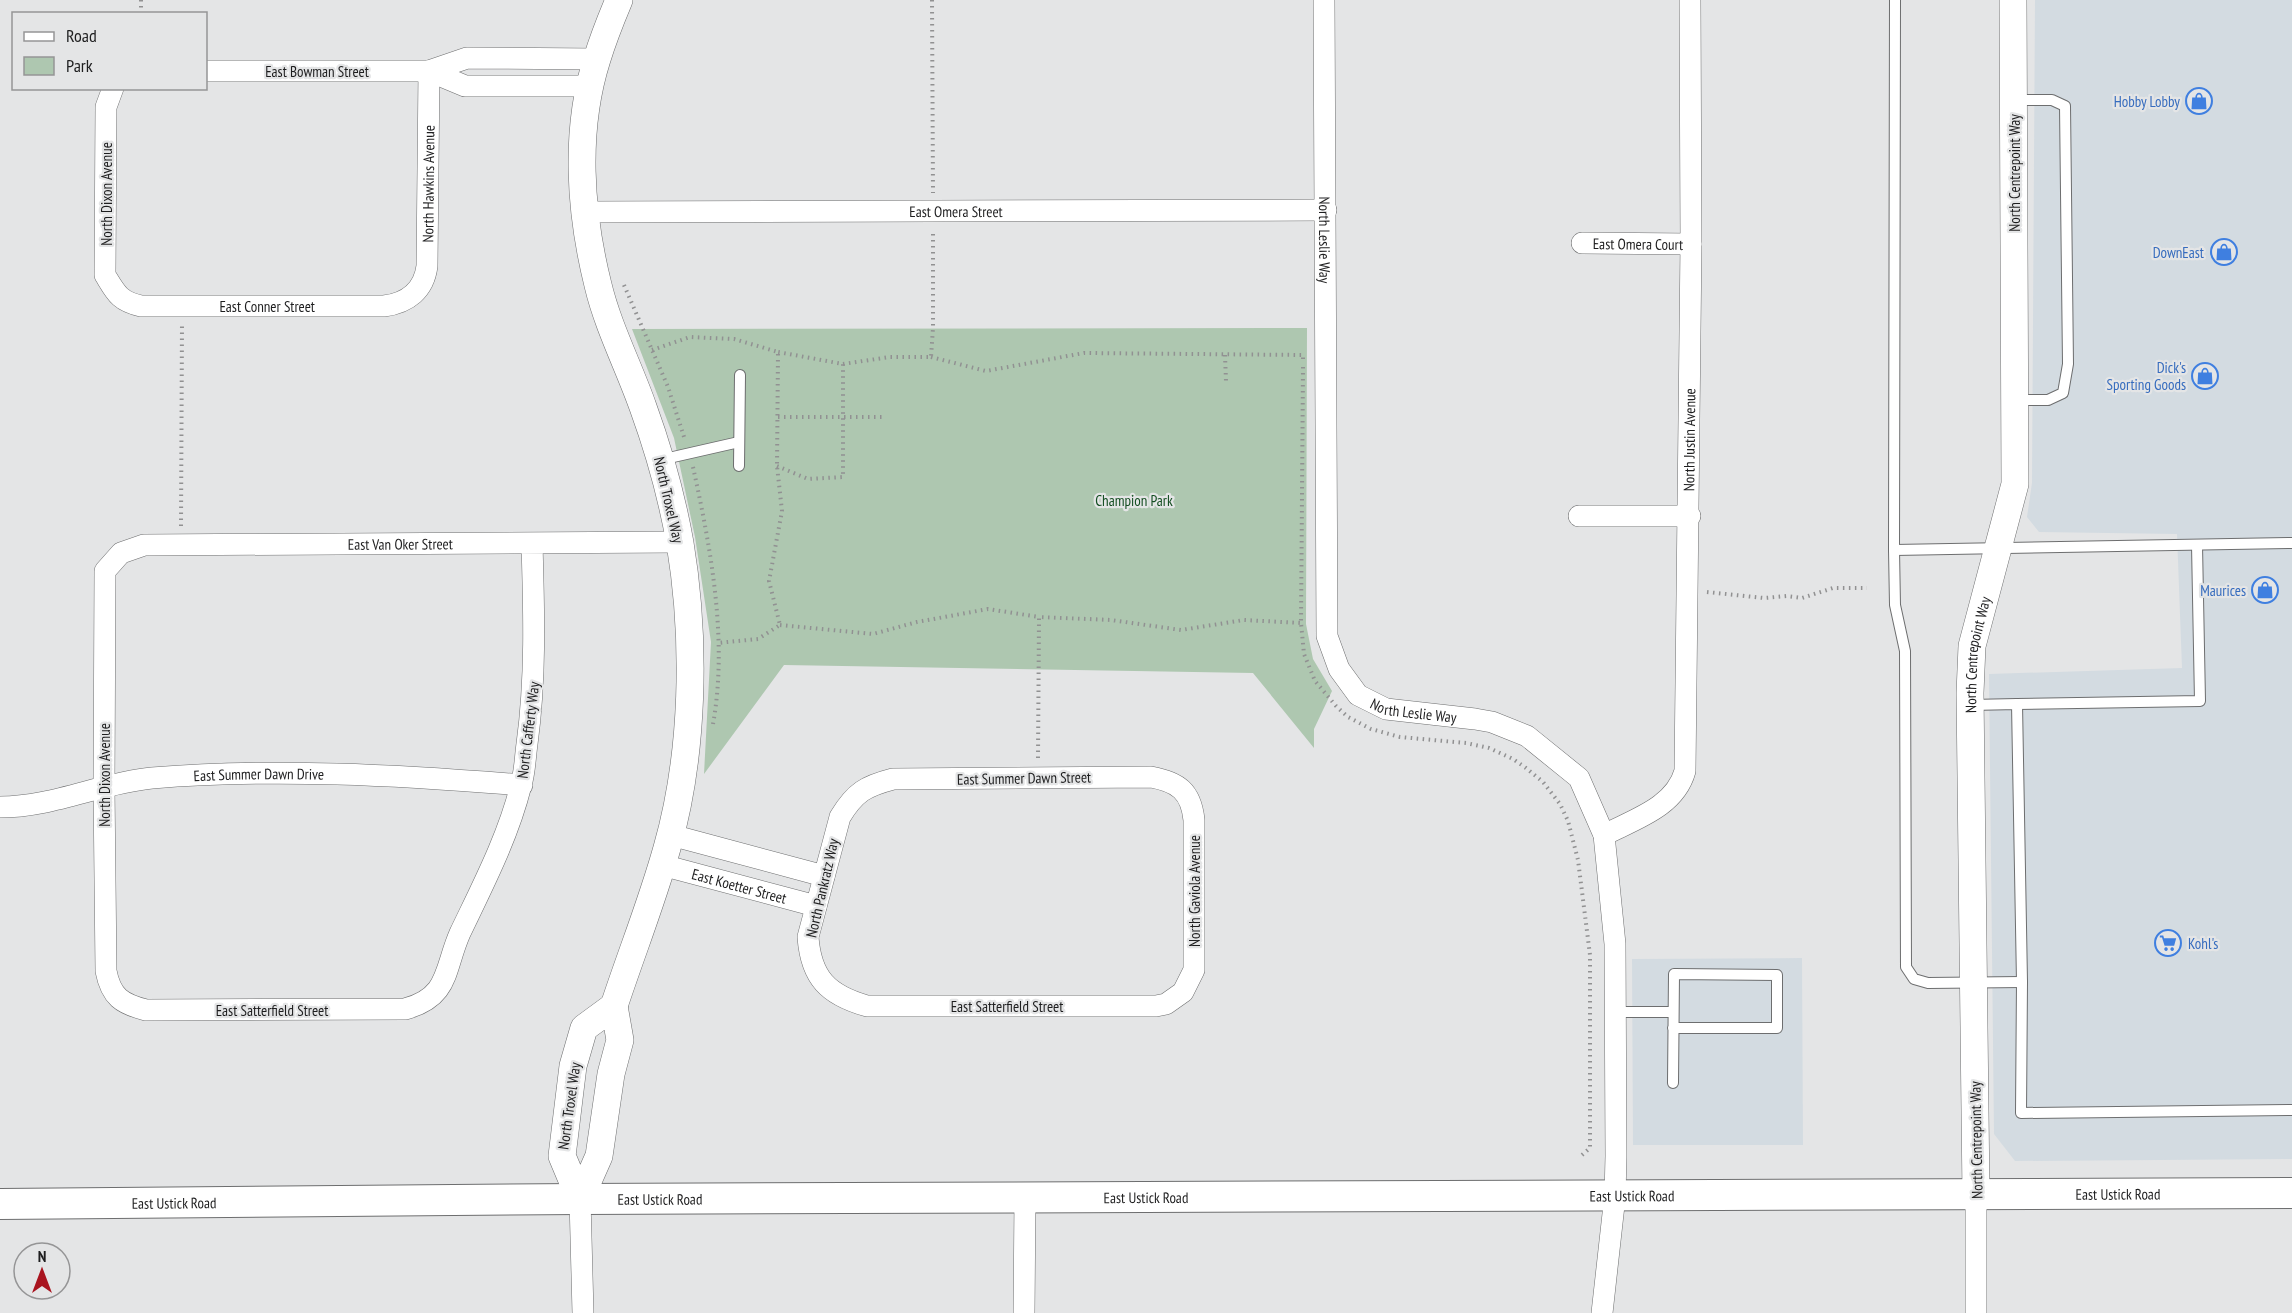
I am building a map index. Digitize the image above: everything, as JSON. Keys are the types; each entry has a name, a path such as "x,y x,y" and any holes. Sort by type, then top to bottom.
{"main road":[{"name":"East Ustick Road","path":"0,1204 580,1199 2292,1193"}],"street":[{"name":"North Troxel Way","path":"580,1199 599,1156 611,1074 620,1040 614,1006 670,835 683,769 689,698 686,594 680,542 660,460 643,407 598,287 584,212 582,147 590,86 596,59 619,0"},
{"name":"North Leslie Way","path":"1324,0 1327,636 1338,669 1358,695 1386,709 1492,722 1527,736 1579,778 1604,835 1616,944 1616,1196 1602,1313"},
{"name":"North Justin Avenue","path":"1604,835 1660,806 1670,798 1685,771 1690,516 1690,0"},
{"name":"North Centrepoint Way","path":"1976,1313 1972,646 2015,484 2013,0"},
{"name":"East Bowman Street","path":"207,71 429,71 467,58 596,59"},
{"name":"East Bowman Street","path":"429,71 465,86 590,86"},
{"name":"North Hawkins Avenue","path":"415,293 422,283 427,266 429,71"},
{"name":"North Dixon Avenue","path":"112,90 106,107 105,275 118,296"},
{"name":"East Omera Street","path":"584,212 1326,210"},
{"name":"East Omera Court","path":"1582,243 1691,244"},
{"name":"East Conner Street","path":"118,296 127,303 141,306 384,306 396,304 415,293"},
{"path":"1579,516 1690,516"},
{"name":"East Van Oker Street","path":"121,553 144,545 680,542"},
{"name":"North Cafferty Way","path":"426,1002 441,987 459,935 491,871 522,785 534,679 532,544"},
{"name":"North Dixon Avenue","path":"119,999 109,986 106,971 104,788 105,571 121,553"},
{"name":"East Summer Dawn Drive","path":"0,807 50,802 150,778 259,774 411,776 522,785"},
{"name":"East Summer Dawn Street","path":"864,789 893,779 1151,777 1169,780 1183,790"},
{"name":"North Pankratz Way","path":"831,991 816,971 809,954 808,937 840,817 850,800 864,789"},
{"name":"North Gaviola Avenue","path":"1183,790 1193,811 1194,970 1183,992"},
{"name":"East Koetter Street","path":"670,835 824,876"},
{"name":"East Koetter Street","path":"662,865 816,906"},
{"name":"East Satterfield Street","path":"831,991 849,1001 867,1006 1156,1006 1166,1004 1183,992"},
{"name":"East Satterfield Street","path":"119,999 131,1006 146,1010 405,1009 426,1002"},
{"name":"North Troxel Way","path":"580,1199 562,1156 573,1066 584,1028 614,1006"},
{"path":"580,1199 583,1313"},
{"path":"1024,1313 1026,1199"}],"lane":[{"path":"1895,0 1894,550 1895,605 1905,651 1906,967 1914,979 1922,981 2022,982"},
{"path":"2013,100 2052,100 2065,106 2068,364 2063,393 2048,400 2015,400"},
{"path":"739,466 740,375"},
{"path":"660,460 739,442"},
{"path":"1894,550 2292,543"},
{"path":"1971,705 2200,701 2197,545"},
{"path":"2017,704 2022,982 2021,1113 2292,1110"},
{"path":"1673,1028 1777,1028 1777,975 1674,974 1673,1012 1673,1028 1673,1083"},
{"path":"1616,1012 1673,1012"}],"path":[{"path":"932,0 933,197"},
{"path":"931,357 933,225"},
{"path":"181,531 182,320"},
{"path":"652,350 690,336 734,339 778,352 843,364 890,357 931,357 986,371 1084,353 1303,355 1301,623 1304,654 1315,681 1348,717 1371,729 1400,738 1490,748 1526,768 1543,782 1560,804 1568,821 1578,860 1590,955 1590,1148 1582,1155"},
{"path":"778,352 777,466 782,511 769,581 780,625"},
{"path":"1225,354 1226,381"},
{"path":"777,466 808,479 843,477 843,364"},
{"path":"778,417 886,417"},
{"path":"1688,593 1802,598 1833,588 1867,588"},
{"path":"717,643 758,639 780,625 873,634 917,622 988,609 1040,617 1111,620 1181,630 1244,620 1301,623"},
{"path":"1038,778 1040,617"}],"shaded area":[{"path":"2035,0 2292,0 2292,1159 2015,1161 1994,1134 1989,674 2182,668 2177,534 2039,532 2027,517 2032,483"},
{"path":"1802,958 1803,1145 1633,1145 1632,959"}],"green space":[{"name":"Champion Park","path":"1307,328 1306,624 1313,659 1332,691 1314,729 1314,748 1253,673 784,665 704,774 711,642 695,537 674,438 632,329"}],"place":[{"name":"Hobby Lobby","path":"2199,101"},
{"name":"DownEast","path":"2224,252"},
{"name":"Dick's Sporting Goods","path":"2205,376"},
{"name":"Maurices","path":"2265,590"},
{"name":"Kohl's","path":"2168,943"}]}
